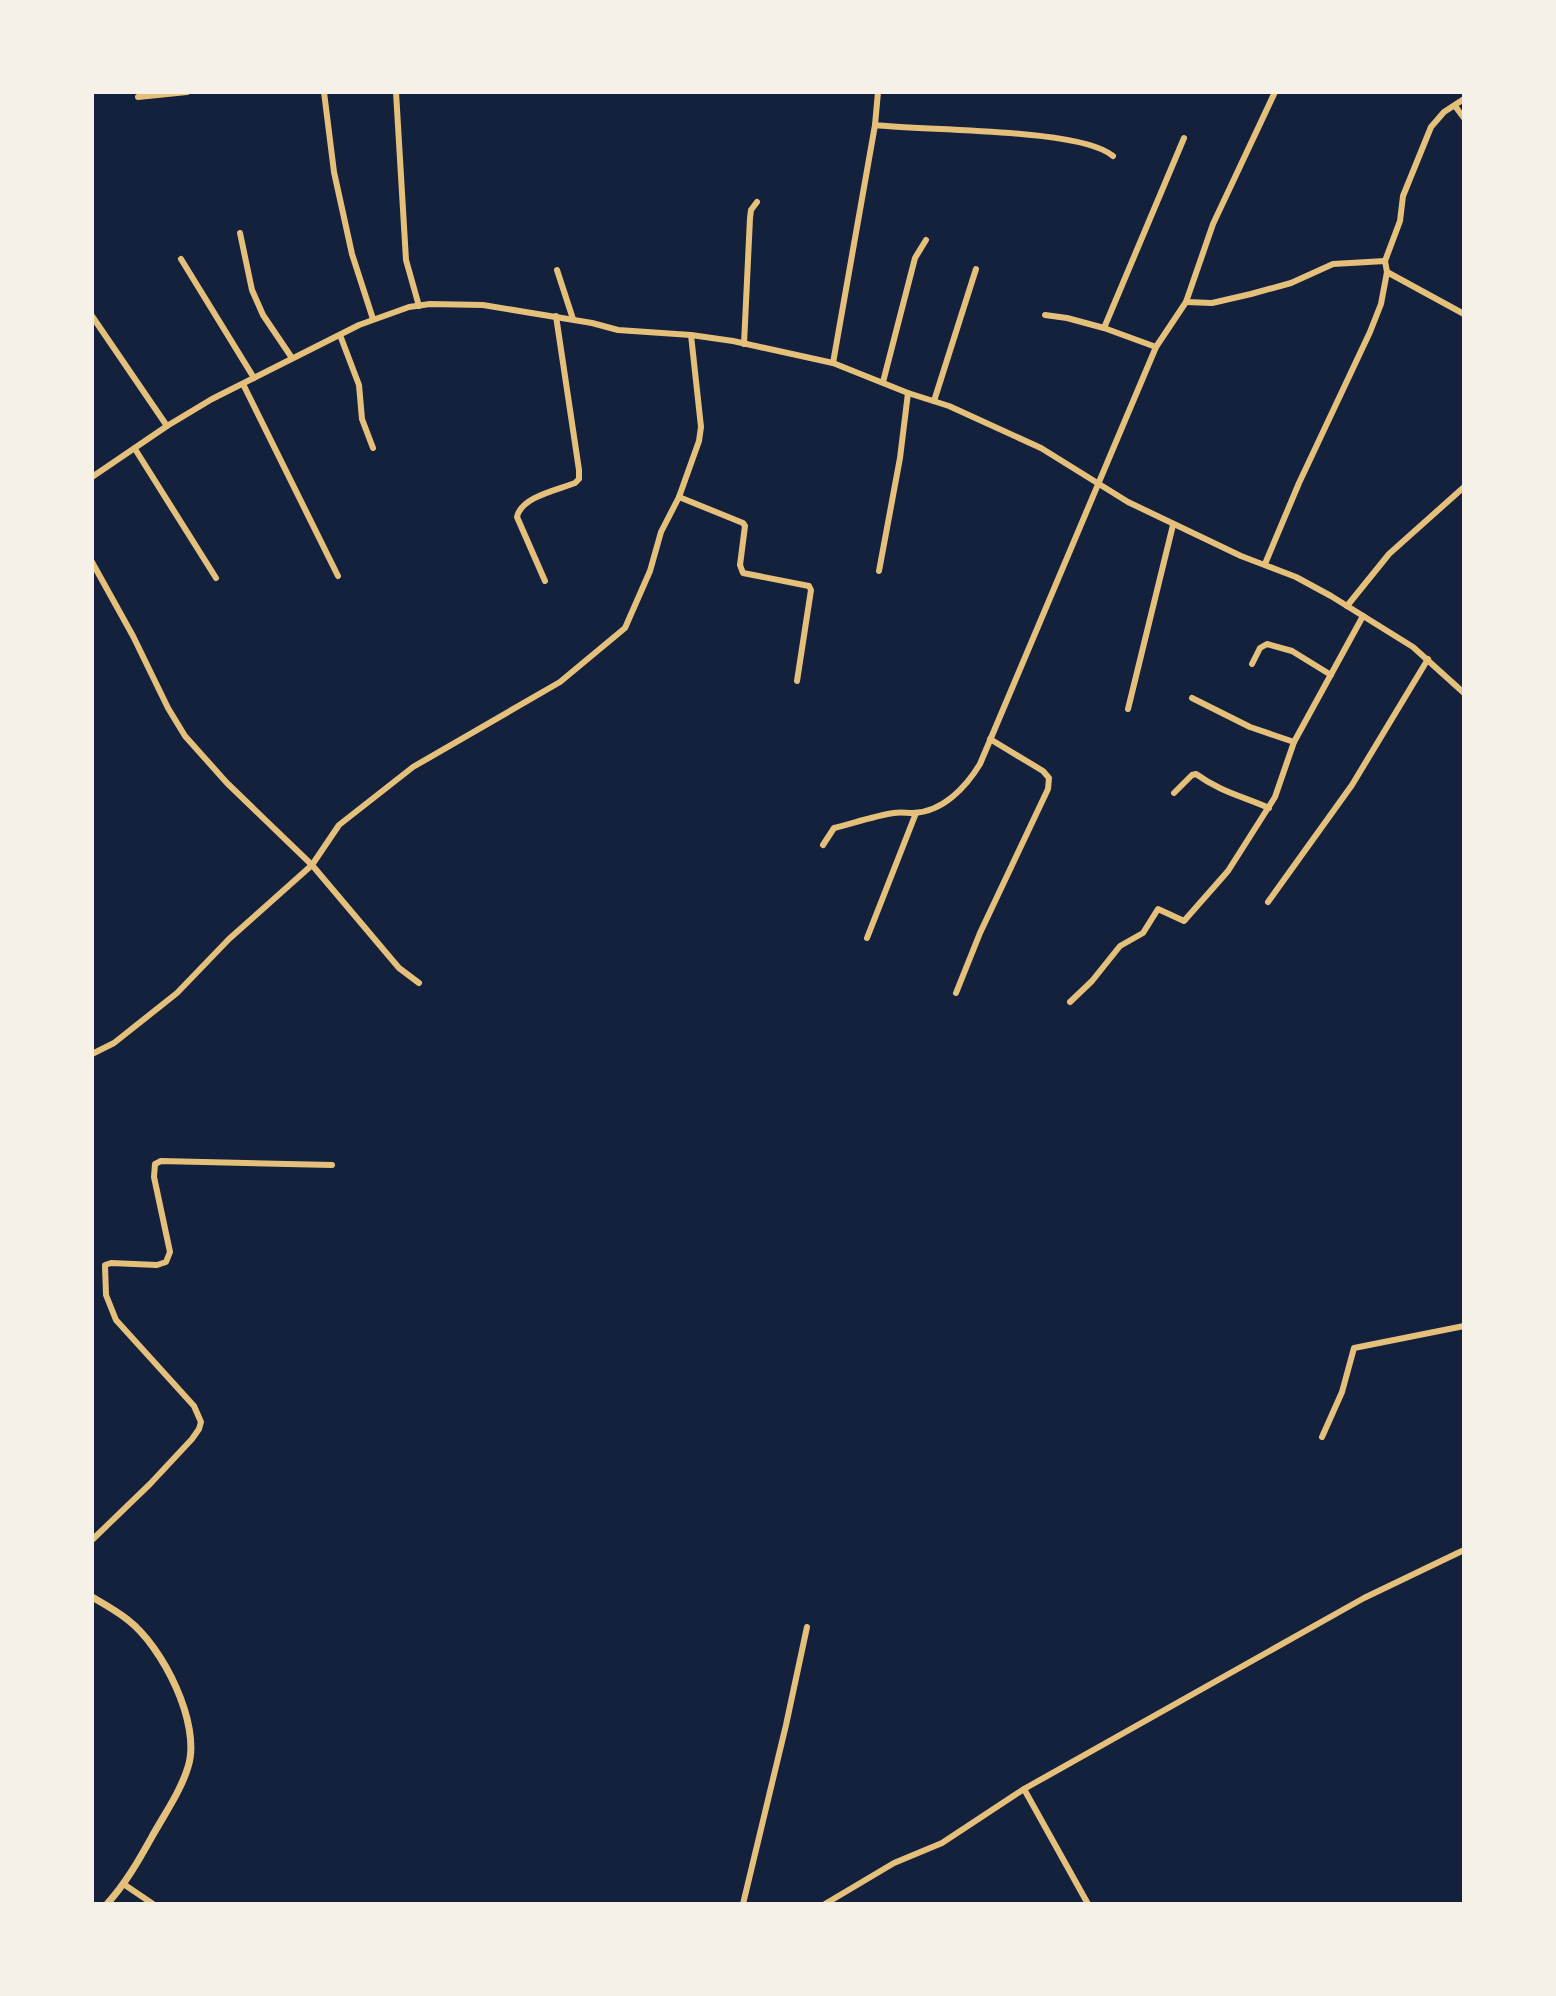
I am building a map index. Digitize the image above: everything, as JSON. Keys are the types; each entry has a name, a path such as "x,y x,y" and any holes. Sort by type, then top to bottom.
{"street":[{"path":"138,97 187,92"},
{"path":"324,92 340,200 352,254 373,319"},
{"path":"396,92 406,260 419,306"},
{"path":"833,363 875,125 878,92"},
{"path":"823,845 834,828 897,812 916,813 941,804 961,792 980,764 1156,347 1186,302 1213,224 1275,92"},
{"path":"1265,564 1381,304 1387,272 1385,261 1400,221 1403,196 1431,127 1444,112 1464,99"},
{"path":"1455,106 1464,118"},
{"path":"875,125 1051,137 1087,144 1113,156"},
{"path":"1104,328 1184,138"},
{"path":"744,344 750,218 753,205 757,202"},
{"path":"240,233 252,290 263,315 292,358"},
{"path":"883,382 915,258 926,240"},
{"path":"181,259 254,378"},
{"path":"1186,302 1212,303 1251,294 1303,279 1333,264 1385,261"},
{"path":"934,401 976,269"},
{"path":"557,270 573,319"},
{"path":"1387,272 1464,314"},
{"path":"92,477 212,399 390,312 419,306 483,305 573,319 618,330 691,335 833,363 934,401 1041,448 1173,525 1296,577 1347,606 1413,647 1464,693"},
{"path":"1045,315 1104,328 1156,347"},
{"path":"92,316 167,426"},
{"path":"545,581 517,512 524,504 579,479 556,316"},
{"path":"340,335 362,395 362,419 373,448"},
{"path":"92,1054 114,1043 177,993 229,939 312,865 339,825 413,767 560,682 625,628 699,441 701,427 691,335"},
{"path":"243,384 338,576"},
{"path":"879,571 900,458 908,393"},
{"path":"135,449 216,578"},
{"path":"1347,606 1389,554 1464,487"},
{"path":"679,497 743,523 740,565 743,573 809,586 811,590 797,681"},
{"path":"1128,709 1173,525"},
{"path":"92,562 185,736 227,783 312,865 399,968 419,983"},
{"path":"1070,1002 1092,981 1120,946 1143,933 1158,909 1184,921 1228,871 1269,808 1294,742 1363,616"},
{"path":"1252,664 1260,648 1267,644 1292,651 1331,675"},
{"path":"1268,902 1352,785 1428,659"},
{"path":"1192,698 1250,727 1294,742"},
{"path":"956,993 980,933 1048,789 1049,778 1043,771 990,739"},
{"path":"1174,793 1196,774 1231,795 1242,796 1269,808"},
{"path":"867,938 916,813"},
{"path":"92,1540 192,1439 201,1422 194,1406 116,1320 106,1295 105,1265 157,1265 166,1262 170,1252 154,1177 155,1164 161,1161 332,1165"},
{"path":"1322,1437 1342,1392 1354,1348 1464,1326"},
{"path":"825,1904 894,1863 942,1843 1024,1789 1364,1598 1464,1550"},
{"path":"92,1597 128,1620 150,1641 165,1663 190,1728 192,1746 189,1766 176,1794 125,1885 107,1904"},
{"path":"743,1904 807,1627"},
{"path":"1024,1789 1088,1904"},
{"path":"125,1885 153,1904"}]}
